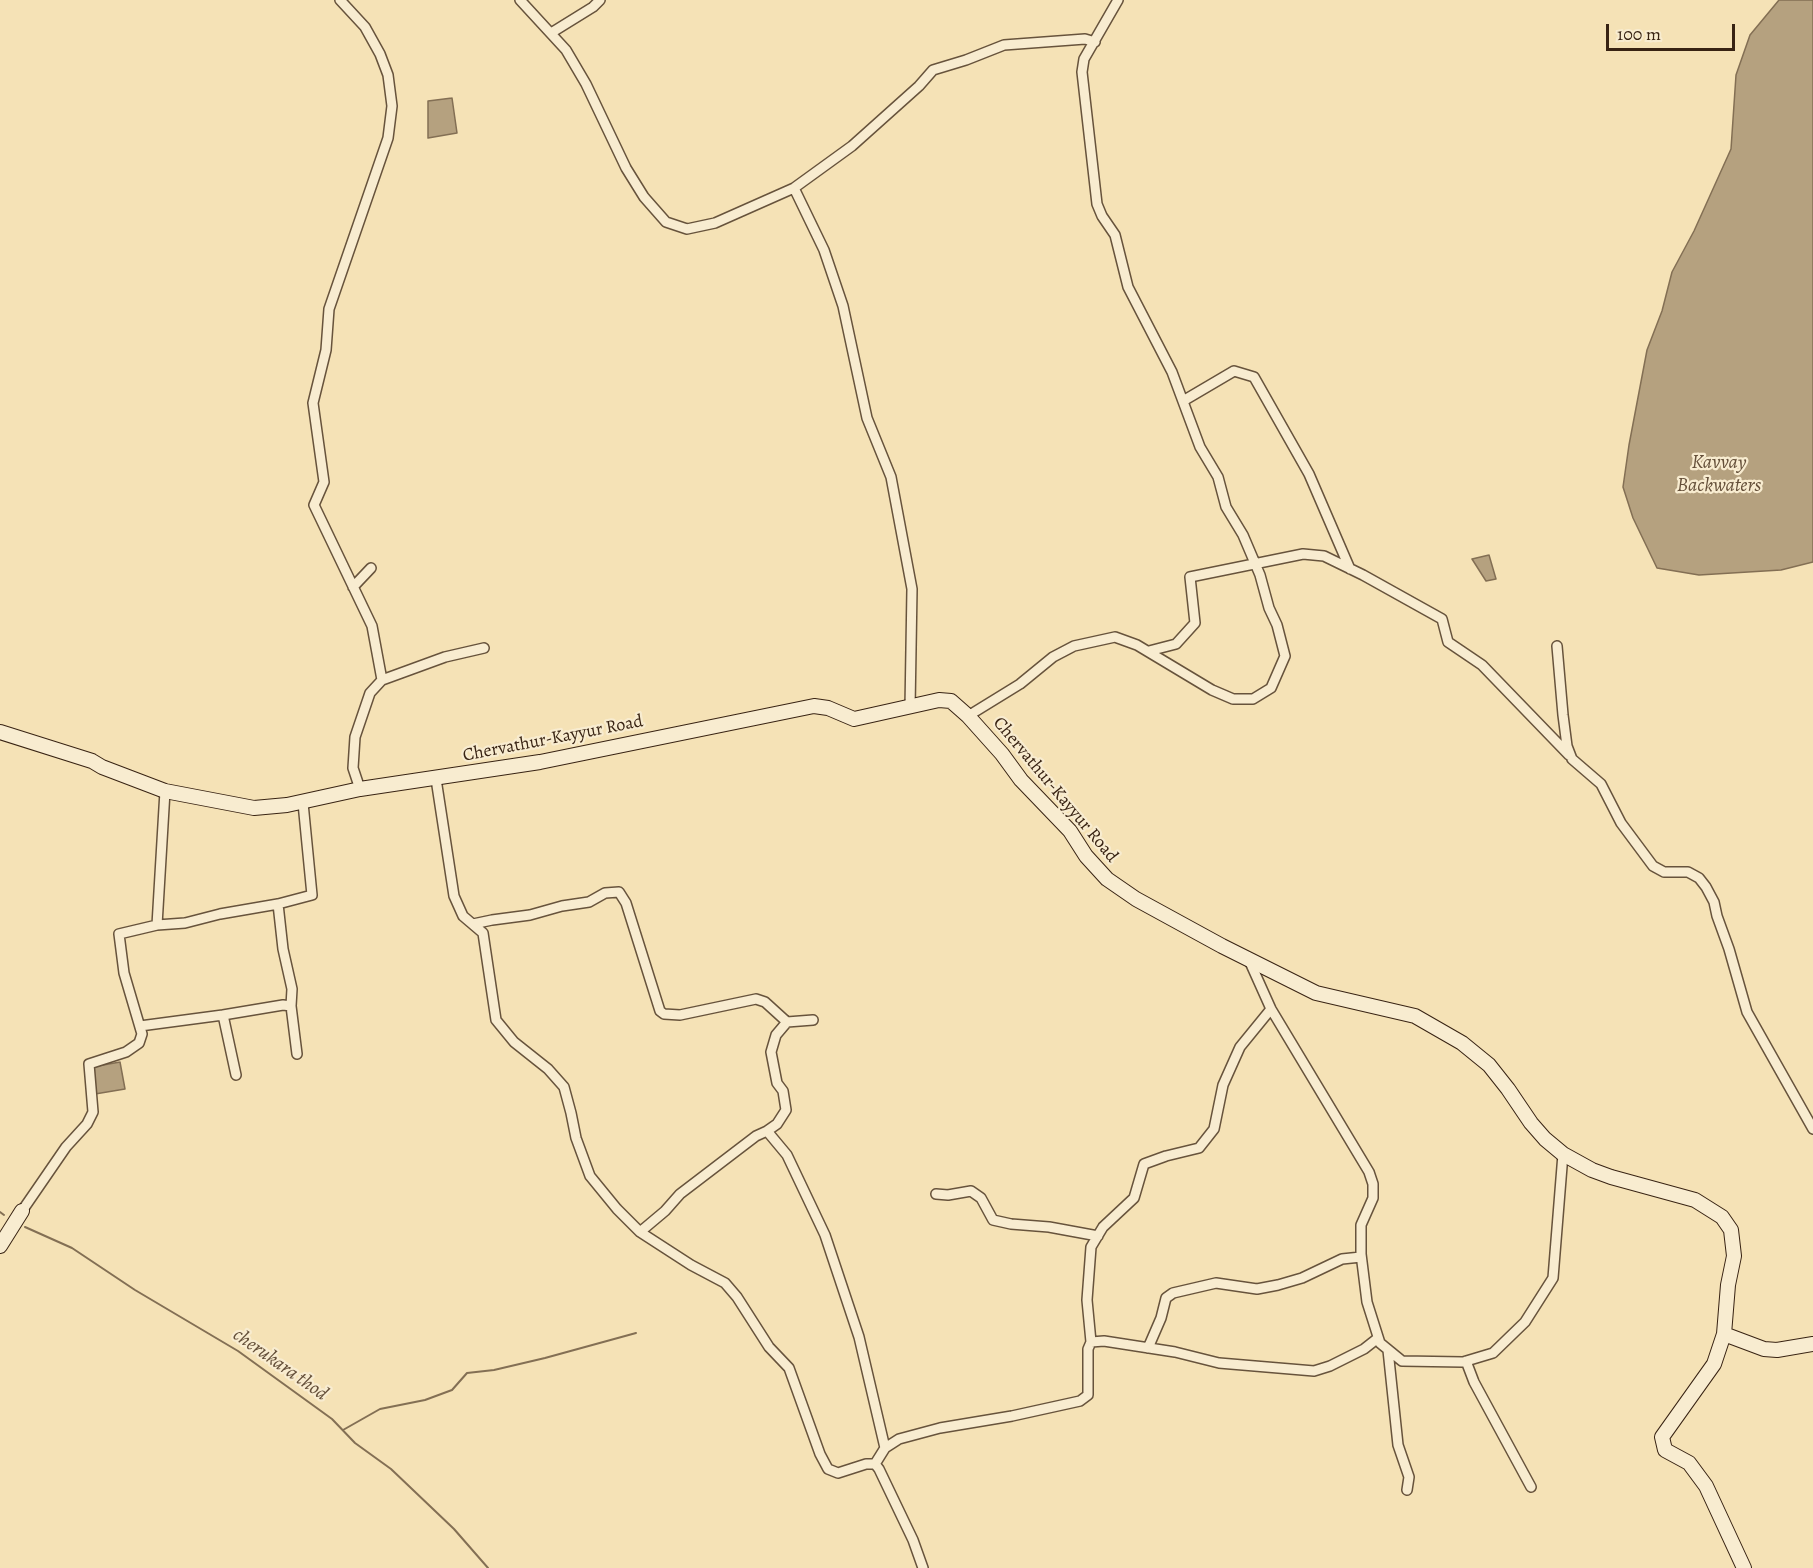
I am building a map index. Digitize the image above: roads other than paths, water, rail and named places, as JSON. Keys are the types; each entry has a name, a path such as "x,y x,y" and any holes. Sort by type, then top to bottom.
{"main road":[{"name":"Chervathur-Kayyur Road","path":"0,732 92,761 102,767 165,790 254,808 303,803 360,789 540,762 814,706 828,708 854,719 939,700 951,701 968,716 1002,754 1021,780 1070,831 1086,856 1107,879 1136,899 1316,993 1415,1016 1462,1042 1498,1075 1531,1123 1563,1155 1602,1173 1695,1200 1722,1217 1731,1230 1734,1256 1728,1285 1724,1334 1714,1364 1662,1437 1665,1450 1689,1463 1706,1486 1744,1568"},
{"path":"0,1246 22,1211"},
{"path":"1724,1334 1764,1349 1777,1350 1813,1344"}],"street":[{"path":"340,0 365,27 380,54 388,75 392,106 388,138 329,309 326,350 313,403 324,482 314,505 372,626 382,680"},
{"path":"520,0 566,50 586,84 626,168 644,197 666,222 687,229 715,223 794,188 852,146 919,86 933,70 1004,45 1085,39 1095,42"},
{"path":"551,33 593,7 600,0"},
{"path":"968,716 1020,684 1053,657 1074,646 1115,637 1149,651 1212,690 1233,699 1253,699 1271,688 1285,656 1277,624 1243,535 1226,507 1218,477 1200,447 1167,360 1128,287 1115,236 1097,204 1082,72 1084,59 1118,0"},
{"path":"794,188 824,250 843,306 867,418 891,477 912,589 910,708"},
{"path":"1183,401 1234,371 1254,378 1309,474 1350,569"},
{"path":"1149,651 1176,644 1195,623 1190,577 1303,554 1324,556 1442,619 1448,642 1482,665 1572,759 1601,784 1621,823 1644,857 1664,872 1688,872 1699,878 1706,887 1714,902 1747,1012 1813,1129"},
{"path":"353,587 371,568"},
{"path":"1557,646 1567,746 1572,759"},
{"path":"360,789 353,768 355,737 370,693 382,680 445,657 484,648"},
{"path":"436,779 454,896 463,916 483,933 496,1020 514,1042 548,1069 564,1087 572,1113 576,1138 590,1176 617,1209 640,1232 725,1283 769,1347 789,1368 820,1454 828,1469 838,1473 866,1464 875,1464"},
{"path":"157,925 165,790"},
{"path":"22,1211 66,1147 87,1124 93,1112 89,1064 126,1052 139,1043 142,1034 124,973 119,934 157,925 185,923 312,895 303,803"},
{"path":"473,924 530,915 562,906 589,902 605,893 619,892 626,903 660,1011 664,1014 680,1015 756,999 765,1002 787,1022"},
{"path":"278,904 283,949 292,989 291,1006 297,1054"},
{"path":"1249,960 1271,1009 1370,1172 1373,1198 1361,1224 1361,1257 1367,1302 1380,1343 1402,1361 1466,1361 1493,1353 1525,1322 1553,1278 1563,1155"},
{"path":"140,1026 283,1005 291,1006"},
{"path":"875,1464 885,1448 899,1438 1080,1401 1088,1395 1088,1349 1091,1342 1087,1288 1091,1247 1103,1227 1134,1198 1144,1164 1199,1148 1214,1129 1223,1085 1240,1047 1271,1009"},
{"path":"223,1015 236,1075"},
{"path":"640,1232 665,1211 680,1194 756,1136 777,1124 786,1110 783,1091 777,1083 771,1052 776,1035 787,1022 813,1020"},
{"path":"767,1131 787,1155 825,1235 859,1337 885,1448"},
{"path":"936,1194 948,1195 971,1191 981,1198 993,1220 1098,1236"},
{"path":"1148,1348 1161,1318 1166,1298 1173,1293 1216,1283 1257,1288 1278,1285 1302,1278 1342,1258 1361,1257"},
{"path":"1091,1342 1104,1341 1148,1348 1219,1363 1314,1371 1330,1366 1364,1349 1378,1338"},
{"path":"1388,1350 1398,1445 1409,1477 1407,1490"},
{"path":"1466,1361 1474,1382 1531,1487"},
{"path":"875,1464 913,1540 923,1568"}],"water":[{"name":"Kavvay Backwaters","path":"1779,0 1813,0 1813,562 1781,570 1699,575 1657,568 1633,518 1623,487 1647,350 1662,311 1672,272 1694,231 1731,149 1736,75 1750,35"},
{"path":"452,98 457,133 428,138 428,101"},
{"path":"1489,555 1496,579 1486,581 1472,559"},
{"path":"120,1062 125,1089 95,1094 92,1067"}],"waterway":[{"path":"0,1212 4,1215"},
{"name":"cherukara thod","path":"25,1227 72,1248 135,1290 238,1351 332,1419 355,1443 391,1469 454,1529 488,1568"},
{"path":"343,1430 380,1409 425,1400 452,1390 467,1373 494,1370 545,1358 636,1333"}]}
